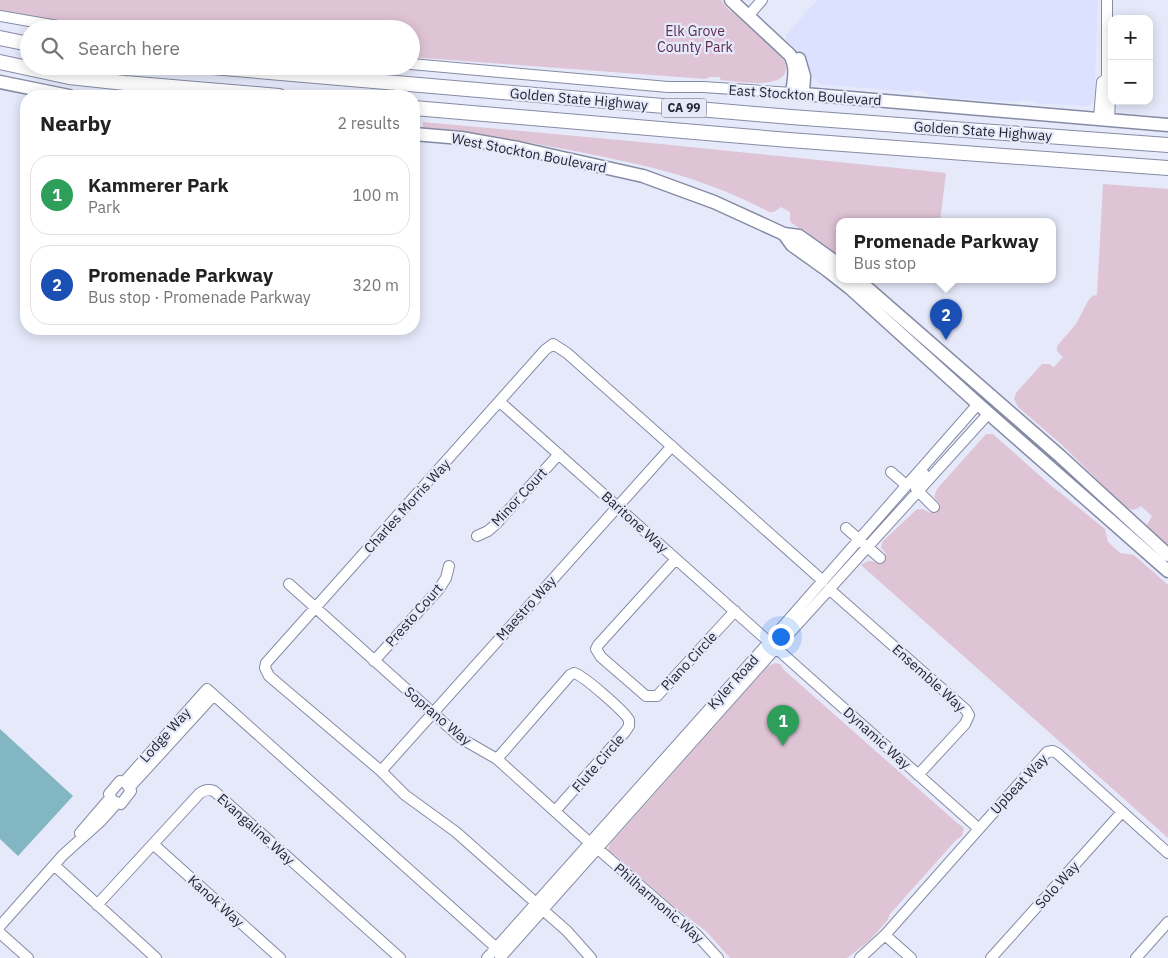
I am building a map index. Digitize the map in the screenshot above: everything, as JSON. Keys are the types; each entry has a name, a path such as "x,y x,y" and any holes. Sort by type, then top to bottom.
{"highway":[{"path":"0,38 20,42"},
{"path":"0,62 20,66"},
{"path":"61,75 208,90"},
{"name":"Golden State Highway","path":"303,75 762,115 1168,145"},
{"name":"Golden State Highway","path":"420,109 779,139 1168,168"}],"main road":[{"path":"731,0 784,49 794,62 794,78 798,93"},
{"path":"0,82 39,90"},
{"name":"East Stockton Boulevard","path":"798,93 1168,124"},
{"name":"West Stockton Boulevard","path":"420,135 461,138 508,146 643,176 714,202 784,234"},
{"path":"784,234 799,236 836,262"},
{"path":"784,234 792,245 834,271"},
{"path":"846,283 1070,486 1168,555"},
{"path":"854,283 868,293 872,292"},
{"path":"862,283 1060,456 1168,571"},
{"path":"867,304 877,303 906,326 912,326"},
{"path":"1131,530 1168,561"}],"street":[{"path":"749,15 762,0"},
{"path":"1104,118 1102,82 1107,78 1107,0"},
{"path":"0,16 23,20"},
{"name":"East Stockton Boulevard","path":"420,65 668,87 703,87 798,93"},
{"name":"Charles Morris Way","path":"591,958 567,931 456,832 405,795 381,771 266,672 264,668 266,664 545,350 553,344 567,353 824,584"},
{"name":"Baritone Way","path":"500,402 772,645"},
{"name":"Kyler Road","path":"487,958 502,955 540,907 594,846 726,704 737,686 824,584 858,540 978,404"},
{"name":"Kyler Road","path":"824,584 867,547 989,414"},
{"path":"934,507 918,493 916,483 944,451 953,432"},
{"name":"Maestro Way","path":"381,771 672,446"},
{"name":"Minor Court","path":"477,536 488,531 496,524 559,454"},
{"path":"891,472 906,485"},
{"path":"846,528 880,558"},
{"name":"Piano Circle","path":"676,559 598,645 596,650 601,657 646,696 656,696 735,611"},
{"name":"Presto Court","path":"374,662 439,589 446,578 449,566"},
{"name":"Soprano Way","path":"289,584 462,739 497,759 594,846"},
{"name":"Ensemble Way","path":"824,584 966,710 969,716 965,724 918,775"},
{"name":"Kyler Road","path":"540,907 572,878 589,850 634,800 644,782 772,645"},
{"name":"Dynamic Way","path":"772,645 978,828"},
{"name":"Flute Circle","path":"497,759 570,675 574,673 584,678 624,713 629,720 629,726 625,732 555,811"},
{"name":"Lodge Way","path":"127,785 211,692 502,955"},
{"name":"Upbeat Way","path":"860,958 885,935 1044,754 1050,751 1057,753 1168,853"},
{"name":"Lodge Way","path":"120,781 127,785 132,791 121,804 114,801 109,794 120,781"},
{"name":"Evangaline Way","path":"97,905 199,794 207,790 214,791 400,958"},
{"name":"Lodge Way","path":"0,926 63,855 101,821 114,801"},
{"name":"Solo Way","path":"992,958 1122,812"},
{"name":"Kanok Way","path":"153,844 280,958"},
{"name":"Philharmonic Way","path":"594,846 697,935 718,958"},
{"path":"54,865 156,958"},
{"path":"1142,956 1168,922"},
{"path":"0,933 28,958"},
{"path":"885,935 911,958"}],"shaded area":[{"path":"817,0 1098,0 1094,101 1086,106 1035,103 1033,101 1020,100 1018,102 950,98 928,95 926,92 912,90 910,92 821,84 813,78 804,57 786,40 786,35"},
{"path":"0,729 73,796 18,856 0,839"}],"green space":[{"name":"Elk Grove County Park","path":"0,0 721,0 729,10 736,13 780,55 786,68 781,78 766,83 756,83 721,80 719,77 709,77 706,79 420,58 420,20 49,20 0,10"},
{"path":"423,122 946,173 940,218 836,218 836,253 793,224 790,221 790,212 781,207 774,212 769,212 729,193 688,178 581,152 491,137 423,129"},
{"path":"1103,184 1168,189 1168,547 1149,529 1147,525 1152,516 1141,506 1137,509 1125,507 1061,444 1018,407 1014,399 1016,393 1042,364 1049,364 1054,367 1063,357 1057,351 1057,346 1076,324 1088,301 1092,296 1097,295"},
{"path":"986,434 993,434 1048,483 1105,529 1108,542 1120,553 1134,555 1168,585 1168,838 861,565 869,561 877,563 886,554 881,547 883,541 917,509 923,509 930,513 939,503 934,497 937,489"},
{"path":"775,663 780,664 784,670 964,828 962,836 956,840 890,914 887,921 869,941 847,958 730,958 707,932 672,905 616,856 610,853 608,849 611,843 768,666"}],"place":[{"name":"Promenade Parkway","path":"946,340"},
{"name":"Kammerer Park","path":"783,746"}]}
